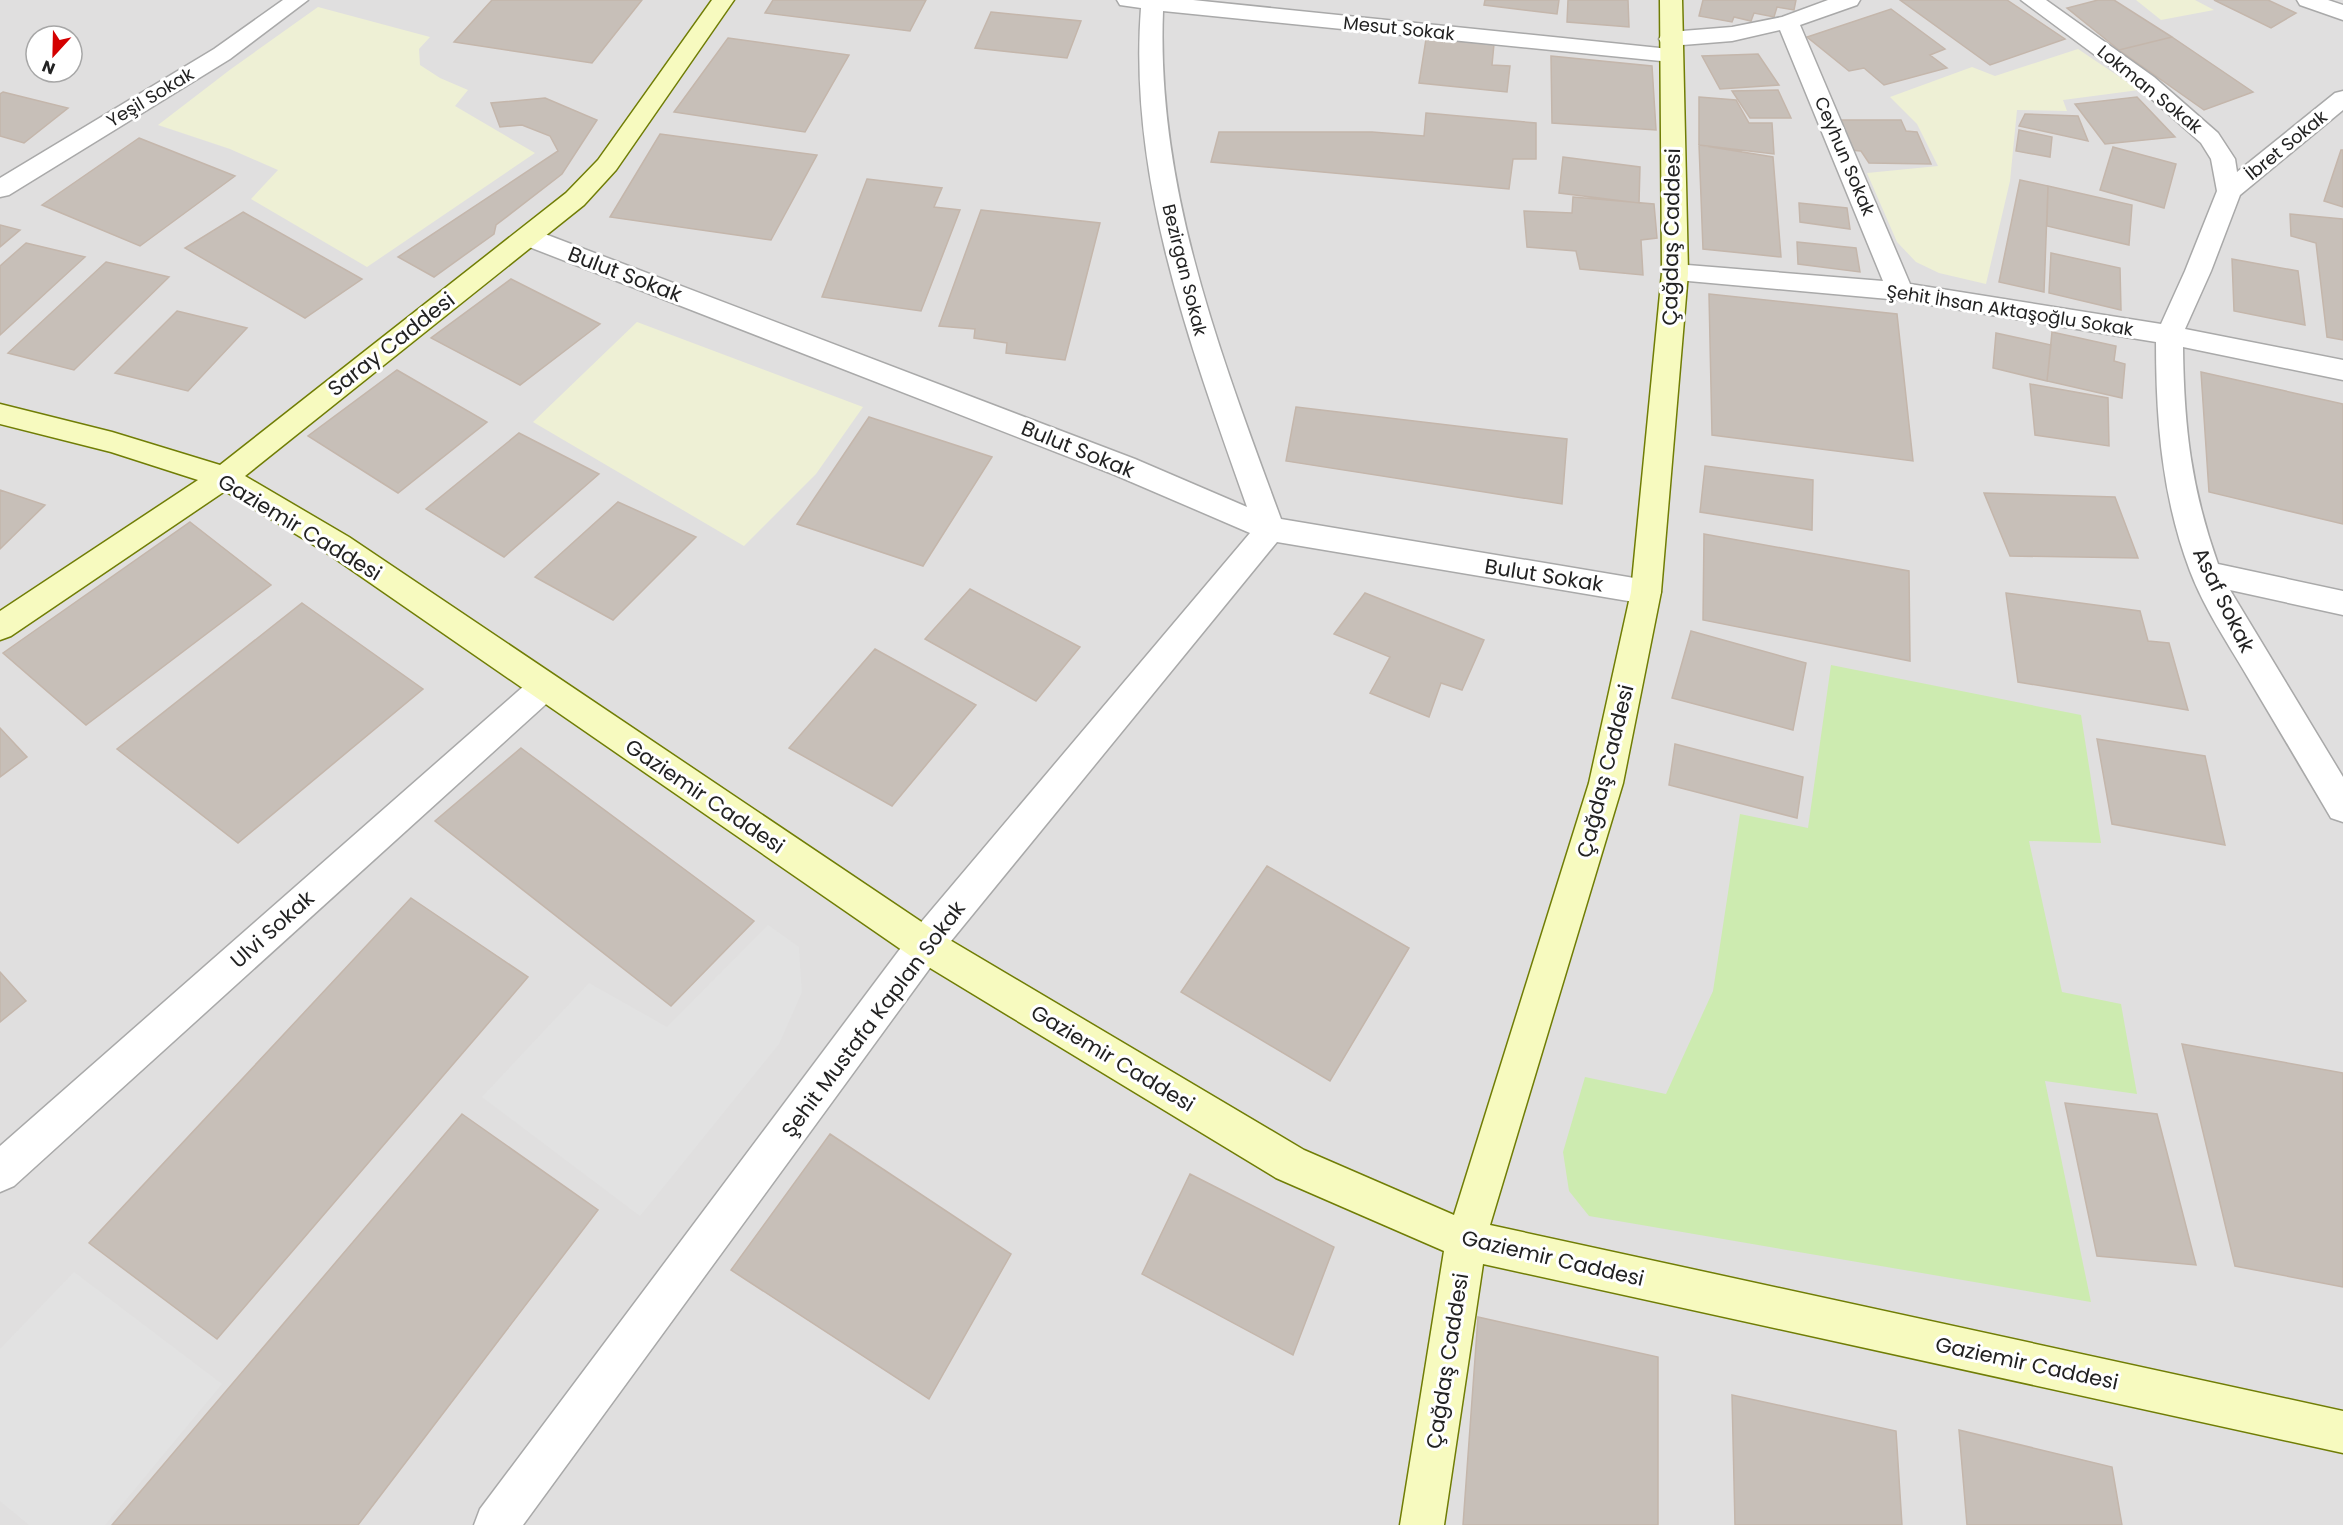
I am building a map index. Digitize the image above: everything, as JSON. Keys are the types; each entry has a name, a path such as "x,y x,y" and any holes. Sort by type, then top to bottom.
{"street":[{"name":"Yeşil Sokak","path":"0,189 222,54 297,0"},
{"name":"Saray Caddesi","path":"0,627 224,477 575,199 607,165 723,0"},
{"name":"Çağdaş Caddesi","path":"1422,1525 1466,1240 1606,783 1646,592 1675,273 1671,0"},
{"name":"Mesut Sokak","path":"1144,1 1671,47 1788,22 1849,0"},
{"name":"Lokman Sokak","path":"2032,0 2145,82 2210,138 2223,159 2229,191"},
{"path":"2308,0 2343,13"},
{"name":"Bezirgan Sokak","path":"1144,1 1152,61 1156,137 1176,247 1214,373 1270,529"},
{"name":"Ceyhun Sokak","path":"1788,22 1900,291"},
{"name":"İbret Sokak","path":"2229,191 2343,98"},
{"path":"2169,335 2198,271 2229,191"},
{"name":"Bulut Sokak","path":"528,237 1114,463 1270,529 1646,592"},
{"name":"Şehit İhsan Aktaşoğlu Sokak","path":"1675,273 1900,291 2169,335 2343,370"},
{"name":"Asaf Sokak","path":"2169,335 2170,408 2179,481 2191,529 2206,573 2249,654 2343,807"},
{"name":"Gaziemir Caddesi","path":"0,414 112,442 224,477 338,545 925,945 1290,1164 1466,1240 2343,1432"},
{"name":"Şehit Mustafa Kaplan Sokak","path":"496,1525 925,945 1270,529"},
{"path":"2206,573 2343,603"},
{"name":"Ulvi Sokak","path":"0,1172 544,687"}],"shaded area":[{"path":"0,0 2343,0 2343,1525 0,1525"},
{"path":"768,925 799,947 802,992 779,1044 640,1216 482,1097 589,983 667,1027"},
{"path":"74,1272 222,1384 105,1525 29,1525 0,1501 0,1349"}],"green space":[{"path":"2136,0 2195,0 2214,10 2161,20"},
{"path":"318,7 430,37 419,49 420,65 440,78 468,90 455,106 535,153 367,267 251,199 278,170 230,149 158,125"},
{"path":"2078,49 2139,90 2063,100 2067,111 2017,110 2010,181 1986,284 1939,273 1916,262 1897,242 1867,173 1938,166 1917,124 1890,97 1972,67 1995,76"},
{"path":"637,322 863,407 816,474 744,546 533,422"},
{"path":"1831,665 2081,715 2101,843 2029,841 2062,992 2121,1004 2137,1094 2045,1081 2091,1302 1589,1216 1569,1191 1563,1152 1585,1077 1666,1094 1713,991 1740,814 1808,828"}],"building":[{"path":"492,0 642,0 592,63 454,42"},
{"path":"773,0 926,0 910,31 765,13"},
{"path":"1485,0 1559,0 1557,14 1484,5"},
{"path":"1568,0 1628,0 1629,27 1567,22"},
{"path":"1703,0 1796,0 1794,10 1777,7 1774,17 1754,13 1751,21 1734,17 1732,22 1699,16"},
{"path":"1900,0 2007,0 2065,39 1990,65"},
{"path":"2098,0 2114,0 2172,37 2119,50 2067,8"},
{"path":"2214,0 2268,0 2296,13 2271,28"},
{"path":"1891,9 1945,49 1930,55 1947,68 1884,85 1864,68 1849,71 1807,37"},
{"path":"991,12 1081,21 1067,58 975,48"},
{"path":"2172,37 2253,92 2204,110 2119,50"},
{"path":"728,38 849,55 805,132 674,112"},
{"path":"1426,39 1494,44 1492,65 1510,66 1507,92 1419,83"},
{"path":"1758,54 1779,85 1720,89 1702,56"},
{"path":"1551,56 1652,66 1656,130 1552,123"},
{"path":"1778,90 1791,118 1750,118 1732,91"},
{"path":"3,92 68,108 24,143 0,136 0,94"},
{"path":"1699,97 1736,100 1749,123 1772,123 1774,154 1699,145"},
{"path":"2137,97 2175,137 2105,144 2075,104"},
{"path":"545,98 597,120 562,174 496,225 494,234 434,277 398,257 558,151 550,136 522,125 500,127 491,103"},
{"path":"1426,113 1536,123 1536,159 1513,159 1509,189 1211,162 1219,132 1372,132 1424,136"},
{"path":"2025,114 2078,116 2088,141 2019,126"},
{"path":"1839,120 1901,120 1906,131 1917,132 1931,164 1869,163 1861,151 1849,150"},
{"path":"2019,130 2052,137 2050,157 2016,151"},
{"path":"660,134 817,155 771,240 610,217"},
{"path":"139,138 235,176 140,246 42,205"},
{"path":"1699,145 1773,157 1781,257 1703,249"},
{"path":"2113,147 2176,164 2164,208 2100,190"},
{"path":"2341,150 2343,150 2343,207 2324,201"},
{"path":"1563,157 1640,167 1639,203 1559,193"},
{"path":"867,179 942,188 934,207 960,210 921,311 822,297"},
{"path":"2020,180 2048,186 2044,292 1999,282"},
{"path":"2048,186 2132,205 2129,245 2047,226"},
{"path":"1573,197 1654,204 1657,238 1641,240 1643,275 1580,269 1576,251 1527,247 1524,211 1572,213"},
{"path":"1799,203 1847,208 1850,229 1800,222"},
{"path":"981,210 1100,223 1065,360 1006,353 1007,343 974,338 975,329 939,326"},
{"path":"243,212 362,279 305,318 185,248"},
{"path":"2290,214 2343,219 2343,340 2327,337 2316,243 2291,236"},
{"path":"0,225 20,230 0,247"},
{"path":"1797,242 1856,248 1860,272 1798,264"},
{"path":"26,243 85,257 0,335 0,266"},
{"path":"2051,253 2120,268 2121,310 2049,293"},
{"path":"2232,259 2298,271 2305,325 2234,311"},
{"path":"106,262 169,277 74,370 8,353"},
{"path":"511,279 600,324 520,385 431,338"},
{"path":"1709,294 1897,314 1913,461 1712,435"},
{"path":"177,311 247,328 188,391 115,373"},
{"path":"2052,332 2116,346 2114,361 2125,364 2122,398 2047,381"},
{"path":"1996,333 2051,345 2047,381 1993,368"},
{"path":"397,370 487,422 398,493 308,436"},
{"path":"2201,372 2343,404 2343,524 2209,492"},
{"path":"2030,384 2108,398 2109,446 2035,435"},
{"path":"1296,407 1567,439 1562,504 1286,461"},
{"path":"869,417 992,457 923,566 797,524"},
{"path":"519,433 599,474 504,557 426,509"},
{"path":"1705,466 1813,480 1812,530 1700,512"},
{"path":"0,490 45,505 0,549"},
{"path":"1984,493 2115,497 2138,558 2010,556"},
{"path":"618,502 696,537 613,620 535,577"},
{"path":"190,522 271,585 86,725 3,653"},
{"path":"1704,534 1909,571 1910,661 1703,620"},
{"path":"970,589 1080,647 1036,701 925,639"},
{"path":"1365,593 1484,640 1462,690 1441,683 1429,717 1370,693 1390,657 1334,634"},
{"path":"2006,593 2140,611 2148,641 2169,643 2188,710 2018,682"},
{"path":"302,603 423,689 238,843 117,749"},
{"path":"1691,631 1806,663 1793,730 1672,698"},
{"path":"875,649 976,705 892,806 789,748"},
{"path":"0,728 27,757 0,777"},
{"path":"2097,739 2205,756 2225,845 2112,824"},
{"path":"1675,744 1803,777 1797,818 1669,785"},
{"path":"521,748 754,921 671,1006 435,821"},
{"path":"1267,866 1409,948 1330,1081 1181,992"},
{"path":"411,898 528,977 217,1339 89,1243"},
{"path":"0,972 26,1001 0,1022"},
{"path":"2182,1044 2343,1073 2343,1287 2235,1266"},
{"path":"2065,1103 2157,1114 2196,1265 2097,1256"},
{"path":"462,1114 598,1210 358,1525 112,1525"},
{"path":"830,1134 1011,1254 929,1399 731,1270"},
{"path":"1190,1174 1334,1247 1293,1355 1142,1274"},
{"path":"1478,1317 1658,1357 1658,1525 1463,1525"},
{"path":"1732,1395 1896,1431 1902,1525 1735,1525"},
{"path":"1959,1430 2112,1467 2122,1525 1967,1525"}]}
